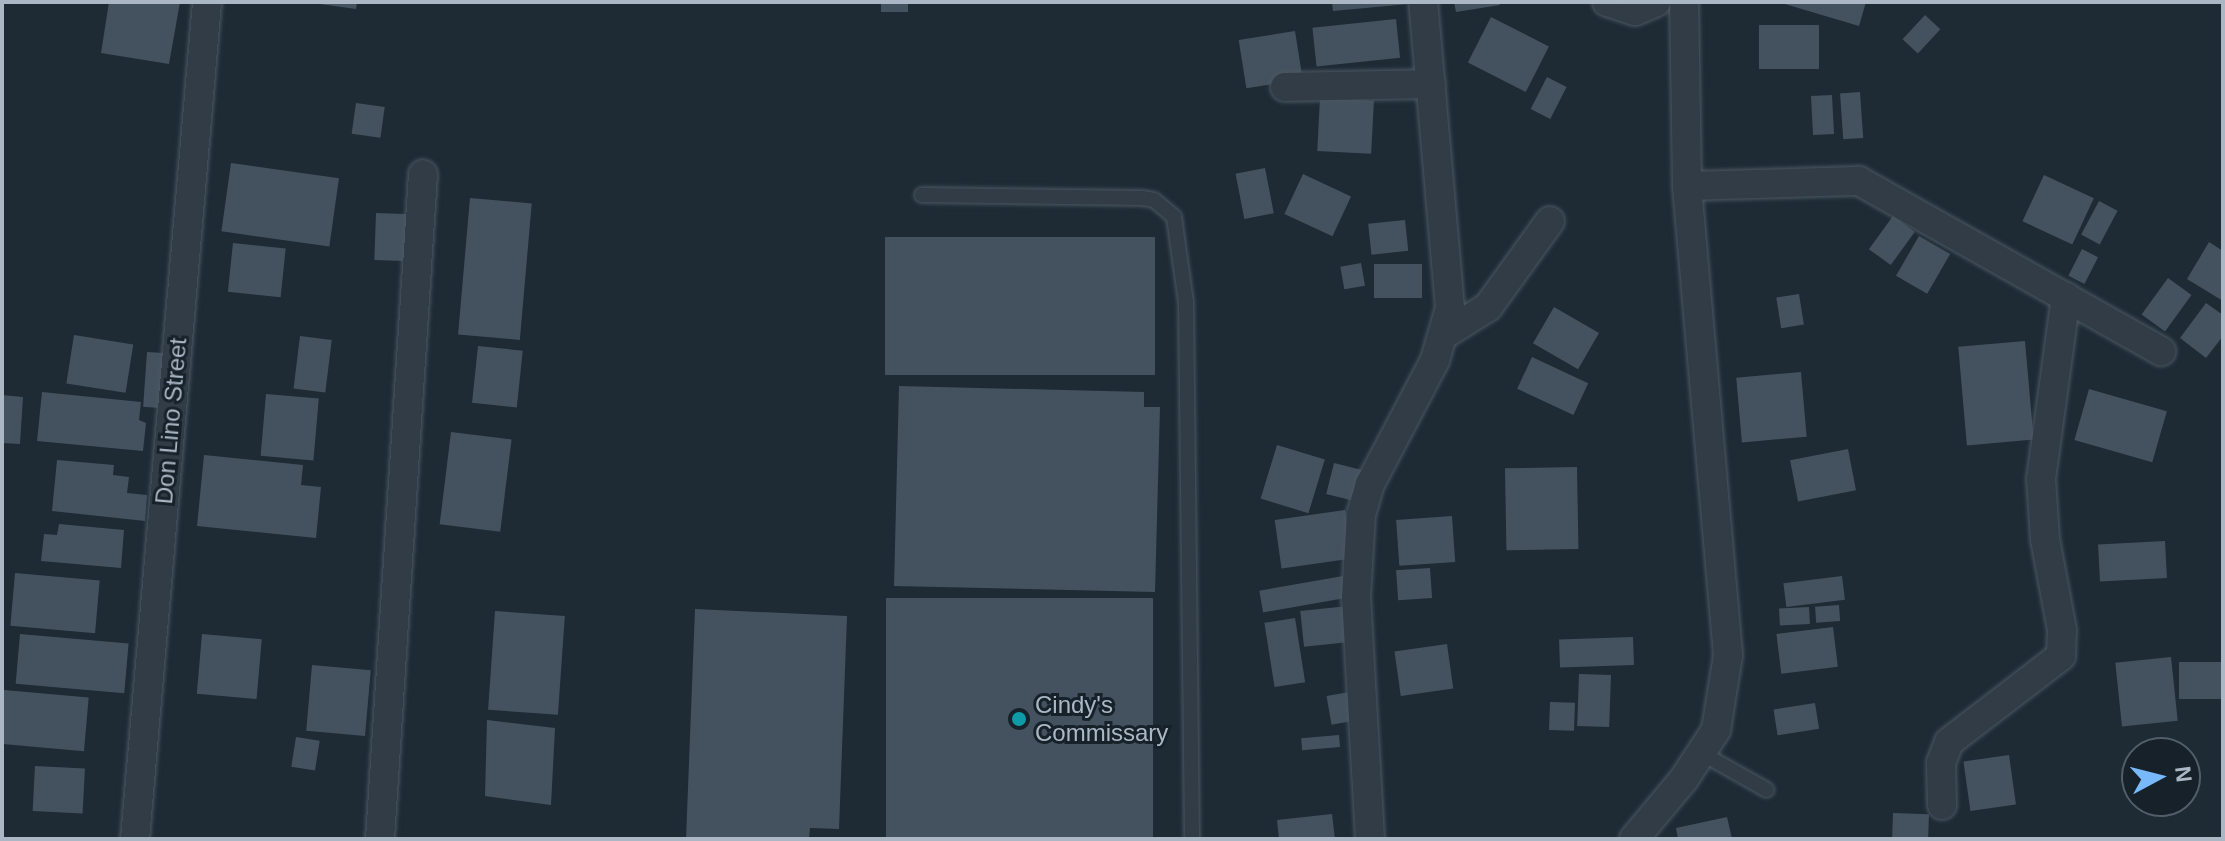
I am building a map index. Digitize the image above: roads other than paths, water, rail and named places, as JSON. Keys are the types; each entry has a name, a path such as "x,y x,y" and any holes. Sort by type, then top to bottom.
{"street":[{"name":"Don Lino Street","path":"135,839 207,2"},
{"path":"1370,839 1356,598 1361,515 1370,484 1445,334 1449,277 1423,2"},
{"path":"1607,2 1635,11 1656,2"},
{"path":"1634,839 1703,754 1724,696 1727,609 1687,186 1684,2"},
{"path":"1285,87 1431,84"},
{"path":"380,839 423,174"},
{"path":"1687,186 1859,181 2161,351"},
{"path":"1445,334 1488,307 1550,221"},
{"path":"1942,805 1941,763 1949,742 2061,656 2062,630 2045,539 2041,479 2066,297"}],"lane":[{"path":"922,195 1142,198 1154,200 1174,217 1186,302 1192,839"},
{"path":"1703,754 1767,790"}],"place":[{"name":"Cindy's Commissary","path":"1019,719"}]}
